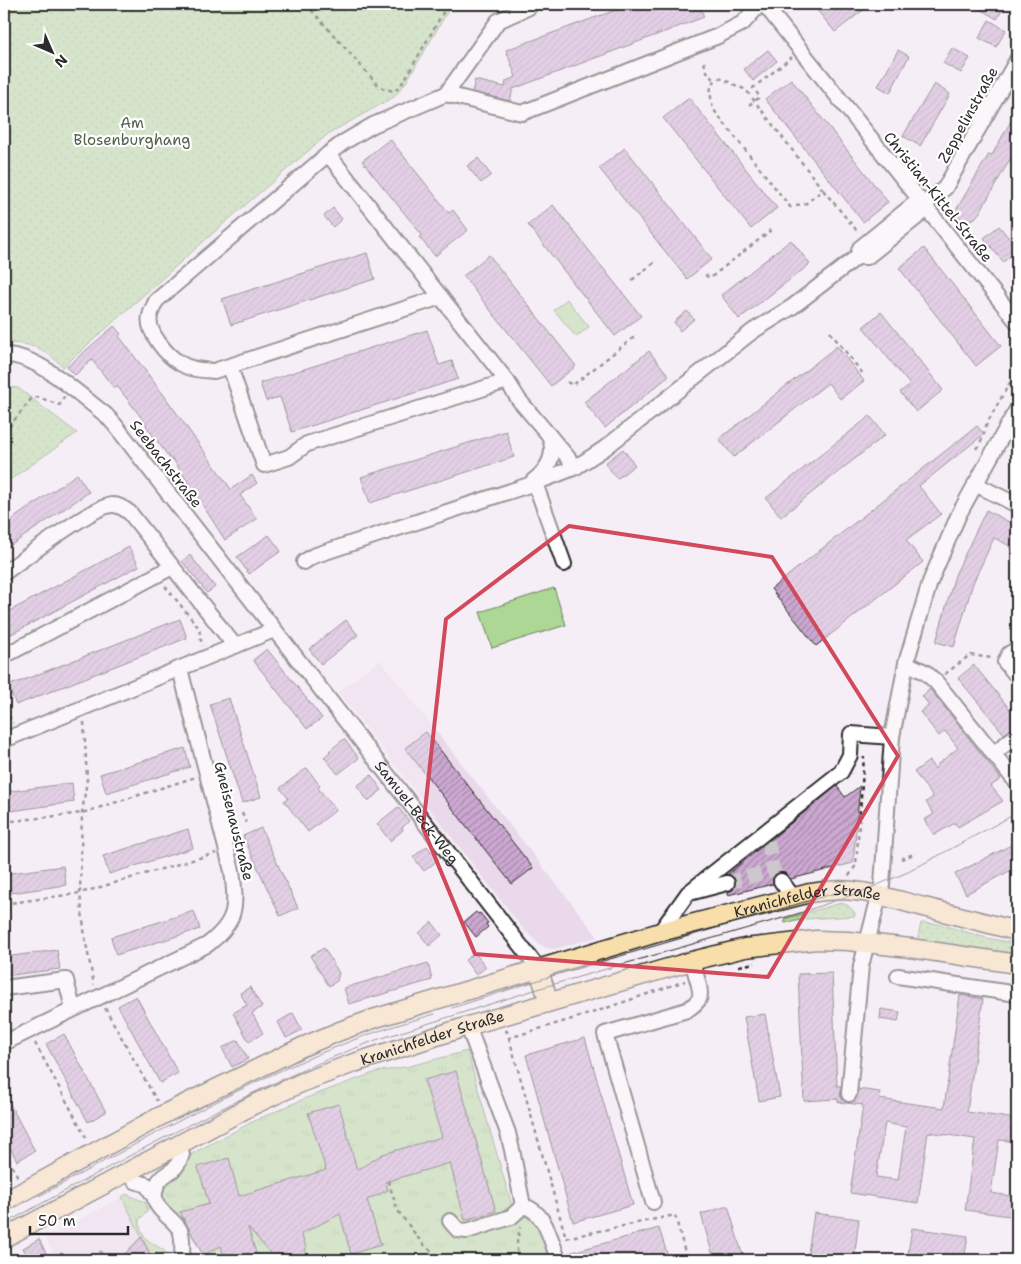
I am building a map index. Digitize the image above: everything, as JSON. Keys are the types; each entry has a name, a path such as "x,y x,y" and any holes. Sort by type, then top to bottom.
{"main road":[{"name":"Kranichfelder Straße","path":"4,1202 168,1112 302,1047 376,1018 660,932 793,897 832,890 848,890 880,895"},
{"path":"880,895 1017,931"},
{"name":"Kranichfelder Straße","path":"4,1238 253,1105 301,1083 351,1064 549,1002 694,969 745,948 816,940 866,942"},
{"path":"866,942 1017,964"},
{"name":"Samuel-Beck-Weg","path":"538,968 549,1002"}],"street":[{"path":"446,94 522,113 718,36 743,23 760,4"},
{"name":"Christian-Kittel-Straße","path":"764,4 1017,322"},
{"path":"441,297 214,371 196,370 180,364 152,334 149,317 156,301 328,154 373,125 446,94 498,21 529,7"},
{"name":"Zeppelinstraße","path":"304,562 322,553 576,467 605,448 753,331 792,307 857,257 867,257 923,205 945,188 1017,60"},
{"path":"328,154 507,381 519,400 576,467"},
{"name":"Seebachstraße","path":"4,355 21,356 42,366 106,415 274,630"},
{"path":"230,367 264,465 289,457 307,444 507,381"},
{"path":"880,895 883,878 892,737 906,662 930,582 958,514 1017,409"},
{"path":"548,432 552,443 551,460 542,474 530,484 564,564"},
{"path":"975,484 1016,502"},
{"path":"4,573 96,510 114,505 124,508 130,513 235,646"},
{"path":"4,656 172,567"},
{"path":"4,740 180,670 274,630"},
{"name":"Samuel-Beck-Weg","path":"274,630 538,968"},
{"path":"1017,649 1009,654 1005,662 1017,676"},
{"path":"906,662 925,672 936,682 1017,783"},
{"name":"Gneisenaustraße","path":"4,1043 206,945 219,936 233,914 236,896 232,871 180,670"},
{"path":"660,932 688,893 767,837 840,772 850,755 851,734 892,737"},
{"path":"993,754 1017,735"},
{"path":"781,880 793,897"},
{"path":"688,893 727,882"},
{"name":"Kranichfelder Straße","path":"866,942 880,895"},
{"path":"848,1094 860,974 866,942"},
{"path":"653,1202 605,1034 687,1010 700,999 701,993 694,969"},
{"path":"898,976 1017,994"},
{"path":"4,988 66,980 73,1009"},
{"path":"468,1026 508,1133 523,1206"},
{"path":"155,1198 156,1187 159,1181 176,1168 182,1154"},
{"path":"136,1181 146,1185 163,1214 178,1227 182,1235 183,1260"},
{"path":"450,1221 458,1230 467,1231 511,1217 523,1206"},
{"path":"523,1206 532,1208 541,1217 557,1256"}],"path":[{"path":"306,4 378,84 384,89 394,91 404,82 448,4"},
{"path":"749,105 760,97 753,88 801,50"},
{"path":"704,62 706,70 714,81"},
{"path":"792,208 713,108 710,88 714,81 720,78 746,90 858,232"},
{"path":"796,205 805,204 823,190"},
{"path":"705,275 710,278 770,231 770,226"},
{"path":"632,280 655,262"},
{"path":"830,332 863,374"},
{"path":"567,382 573,385 632,338 632,333"},
{"path":"976,449 984,436 987,423 1017,370"},
{"path":"4,433 32,398 38,398 59,405 62,403 64,394"},
{"path":"156,575 199,628 204,659"},
{"path":"936,682 970,655 1005,662"},
{"path":"84,708 87,780 82,813 80,893 85,938 94,985 99,997 160,1105"},
{"path":"849,876 856,865 866,735"},
{"path":"4,822 82,813 206,774"},
{"path":"1017,798 1015,800 1017,804"},
{"path":"242,813 246,823"},
{"path":"4,904 80,893 227,850"},
{"path":"901,859 916,853"},
{"path":"737,967 755,964"},
{"path":"509,1038 592,1013 694,969"},
{"path":"28,1031 89,1143"},
{"path":"498,1034 507,1031 566,1238 675,1215 687,1260"},
{"path":"4,1152 20,1181"},
{"path":"388,1181 398,1211 422,1243 442,1260"},
{"path":"517,1260 517,1243 523,1206"},
{"path":"100,1251 104,1260"}],"highlighted area":[{"path":"569,526 772,557 898,756 768,977 475,954 423,828 446,619"}],"shaded area":[{"path":"380,660 598,937 554,949 546,948 539,944 524,930 338,692"},
{"path":"122,1197 153,1260 57,1260 43,1233 55,1233"}],"green space":[{"name":"Am Blosenburghang","path":"4,4 452,4 407,81 394,97 328,134 221,226 63,367 50,355 36,348 22,344 4,343"},
{"path":"567,299 589,327 576,337 554,310"},
{"path":"4,386 18,388 77,433 4,484"},
{"path":"554,588 566,625 492,648 480,612"},
{"path":"841,903 850,908 855,913 855,916 807,919 785,923 784,919"},
{"path":"921,923 940,924 983,937 1017,944 1017,957 917,941"},
{"path":"467,1051 516,1220 530,1214 539,1223 551,1257 543,1260 203,1260 203,1255 189,1229 186,1228 180,1212 174,1215 162,1206 159,1185 175,1173 193,1153 256,1120 306,1098 376,1072 410,1066"},
{"path":"126,1194 145,1202 148,1211 139,1220 141,1229 148,1240 168,1254 172,1260 153,1260 122,1197"}],"building":[{"path":"632,4 699,4 704,17 513,89 510,101 472,92 475,80 505,87 506,81 516,77 506,50"},
{"path":"812,4 871,4 835,32"},
{"path":"971,4 998,4 1004,7 997,19"},
{"path":"989,20 1006,30 996,47 979,38"},
{"path":"952,48 970,58 961,73 943,63"},
{"path":"768,50 777,61 753,81 744,69"},
{"path":"898,50 909,56 890,93 878,86"},
{"path":"791,79 888,202 863,222 765,99"},
{"path":"934,84 950,94 920,146 903,136"},
{"path":"689,98 777,208 751,229 663,118"},
{"path":"1017,110 1017,147 980,212 969,223 958,217 955,212 989,154 992,155"},
{"path":"390,139 449,213 453,210 468,230 435,256 419,237 422,235 362,161"},
{"path":"625,148 712,259 687,279 599,168"},
{"path":"478,158 491,175 481,183 467,166"},
{"path":"553,205 641,316 615,336 528,225"},
{"path":"333,208 342,219 333,227 324,216"},
{"path":"999,226 1017,248 1017,251 1003,262 984,238"},
{"path":"791,240 810,264 739,319 721,295"},
{"path":"924,248 1001,346 976,366 899,268"},
{"path":"367,253 375,279 231,325 222,299"},
{"path":"489,255 576,366 551,386 463,276"},
{"path":"687,311 694,319 680,331 674,322"},
{"path":"881,312 943,390 916,412 900,392 910,385 863,327"},
{"path":"114,326 121,334 119,336 231,489 252,475 257,483 240,495 257,519 225,540 173,459 171,460 117,386 114,388 92,360 75,375 67,367"},
{"path":"427,330 439,365 452,361 458,379 292,432 280,397 266,401 260,383"},
{"path":"837,346 864,381 840,399 828,383 734,457 719,439"},
{"path":"649,351 669,376 605,428 584,402"},
{"path":"870,416 885,435 781,517 766,498"},
{"path":"977,426 984,434 919,486 941,514 906,540 923,562 816,646 771,589"},
{"path":"506,431 514,457 370,503 361,477"},
{"path":"623,449 635,465 617,479 605,463"},
{"path":"77,474 89,492 4,550 4,525"},
{"path":"986,510 1017,526 1017,557 1008,545 994,538 973,583 954,647 936,642 955,575"},
{"path":"269,535 281,551 249,574 237,557"},
{"path":"129,547 139,566 4,638 4,614"},
{"path":"190,555 215,587 207,593 182,561"},
{"path":"180,619 187,638 16,705 8,686"},
{"path":"346,620 358,635 321,664 309,649"},
{"path":"267,649 322,718 307,729 253,660"},
{"path":"974,665 1017,718 1017,725 1004,734 958,678"},
{"path":"930,689 1001,779 991,786 1003,801 958,827 955,823 934,835 924,820 934,814 926,802 933,797 914,772 929,761 935,769 938,764 958,748 945,731 939,736 920,712 929,705 922,696"},
{"path":"229,698 261,797 242,803 210,704"},
{"path":"426,732 533,868 512,884 405,748"},
{"path":"344,739 359,758 338,774 324,757"},
{"path":"185,748 190,767 106,793 100,774"},
{"path":"307,768 320,786 318,788 336,810 308,832 284,801 288,798 280,788"},
{"path":"371,775 382,790 368,801 357,786"},
{"path":"72,783 74,802 4,812 4,792"},
{"path":"837,786 845,797 860,786 853,863 791,879 785,873 779,872 773,877 773,884 728,895 728,892 733,890 736,881 728,874"},
{"path":"398,807 409,821 402,828 403,830 390,841 377,824"},
{"path":"261,828 298,908 280,916 243,836"},
{"path":"188,829 193,848 109,874 103,856"},
{"path":"1017,842 1017,867 966,894 955,874"},
{"path":"427,846 438,860 424,871 413,857"},
{"path":"63,866 66,885 4,894 4,874"},
{"path":"194,911 200,929 116,955 111,937"},
{"path":"476,912 480,913 488,923 486,924 488,927 476,937 464,922"},
{"path":"432,922 442,935 429,946 419,933"},
{"path":"324,948 339,973 337,981 329,986 310,956"},
{"path":"57,950 60,969 4,976 4,957"},
{"path":"475,953 486,967 476,975 465,960"},
{"path":"428,963 432,980 349,1004 344,988"},
{"path":"832,973 837,1086 841,1086 841,1097 848,1103 856,1099 858,1089 880,1092 879,1099 944,1108 960,995 983,999 967,1112 1017,1119 1017,1142 999,1140 991,1193 1017,1197 1017,1217 965,1210 975,1139 928,1132 918,1203 850,1193 863,1105 838,1102 838,1099 804,1101 798,974","holes":["885,1123 906,1127 898,1180 876,1177"]},
{"path":"250,987 262,1007 252,1013 263,1033 249,1042 233,1013 247,1005 240,993"},
{"path":"136,996 178,1073 160,1083 118,1006"},
{"path":"881,1009 900,1012 898,1022 880,1019"},
{"path":"293,1013 302,1030 286,1038 278,1022"},
{"path":"765,1014 780,1097 759,1101 744,1017"},
{"path":"64,1034 106,1112 88,1122 46,1044"},
{"path":"585,1038 633,1205 573,1222 526,1055"},
{"path":"238,1040 248,1059 232,1067 222,1048"},
{"path":"456,1071 496,1211 465,1220 450,1163 385,1182 388,1190 367,1200 381,1245 351,1254 340,1214 301,1234 306,1247 305,1253 300,1260 276,1260 248,1227 258,1260 225,1260 221,1246 203,1255 180,1212 209,1204 198,1167 229,1158 239,1196 326,1170 308,1113 339,1104 357,1170 383,1154 442,1137 424,1080"},
{"path":"4,1093 35,1151 17,1161 4,1136"},
{"path":"728,1206 744,1260 714,1260 701,1214"},
{"path":"814,1213 859,1219 854,1260 807,1260"},
{"path":"659,1228 669,1260 564,1260 565,1254"},
{"path":"912,1228 968,1236 964,1260 907,1260"},
{"path":"141,1237 153,1260 119,1260"},
{"path":"39,1239 48,1257 42,1260 29,1260 23,1248"}],"tunnel":[{"path":"768,841 773,870 777,876"},
{"path":"727,883 773,870"}],"tram line":[{"path":"4,1224 234,1102 328,1059 376,1040 544,987 800,913 863,891 908,872 1017,813"},
{"path":"452,1008 542,979 849,889"},
{"path":"39,1196 225,1097 302,1061 353,1040 435,1014"}]}
